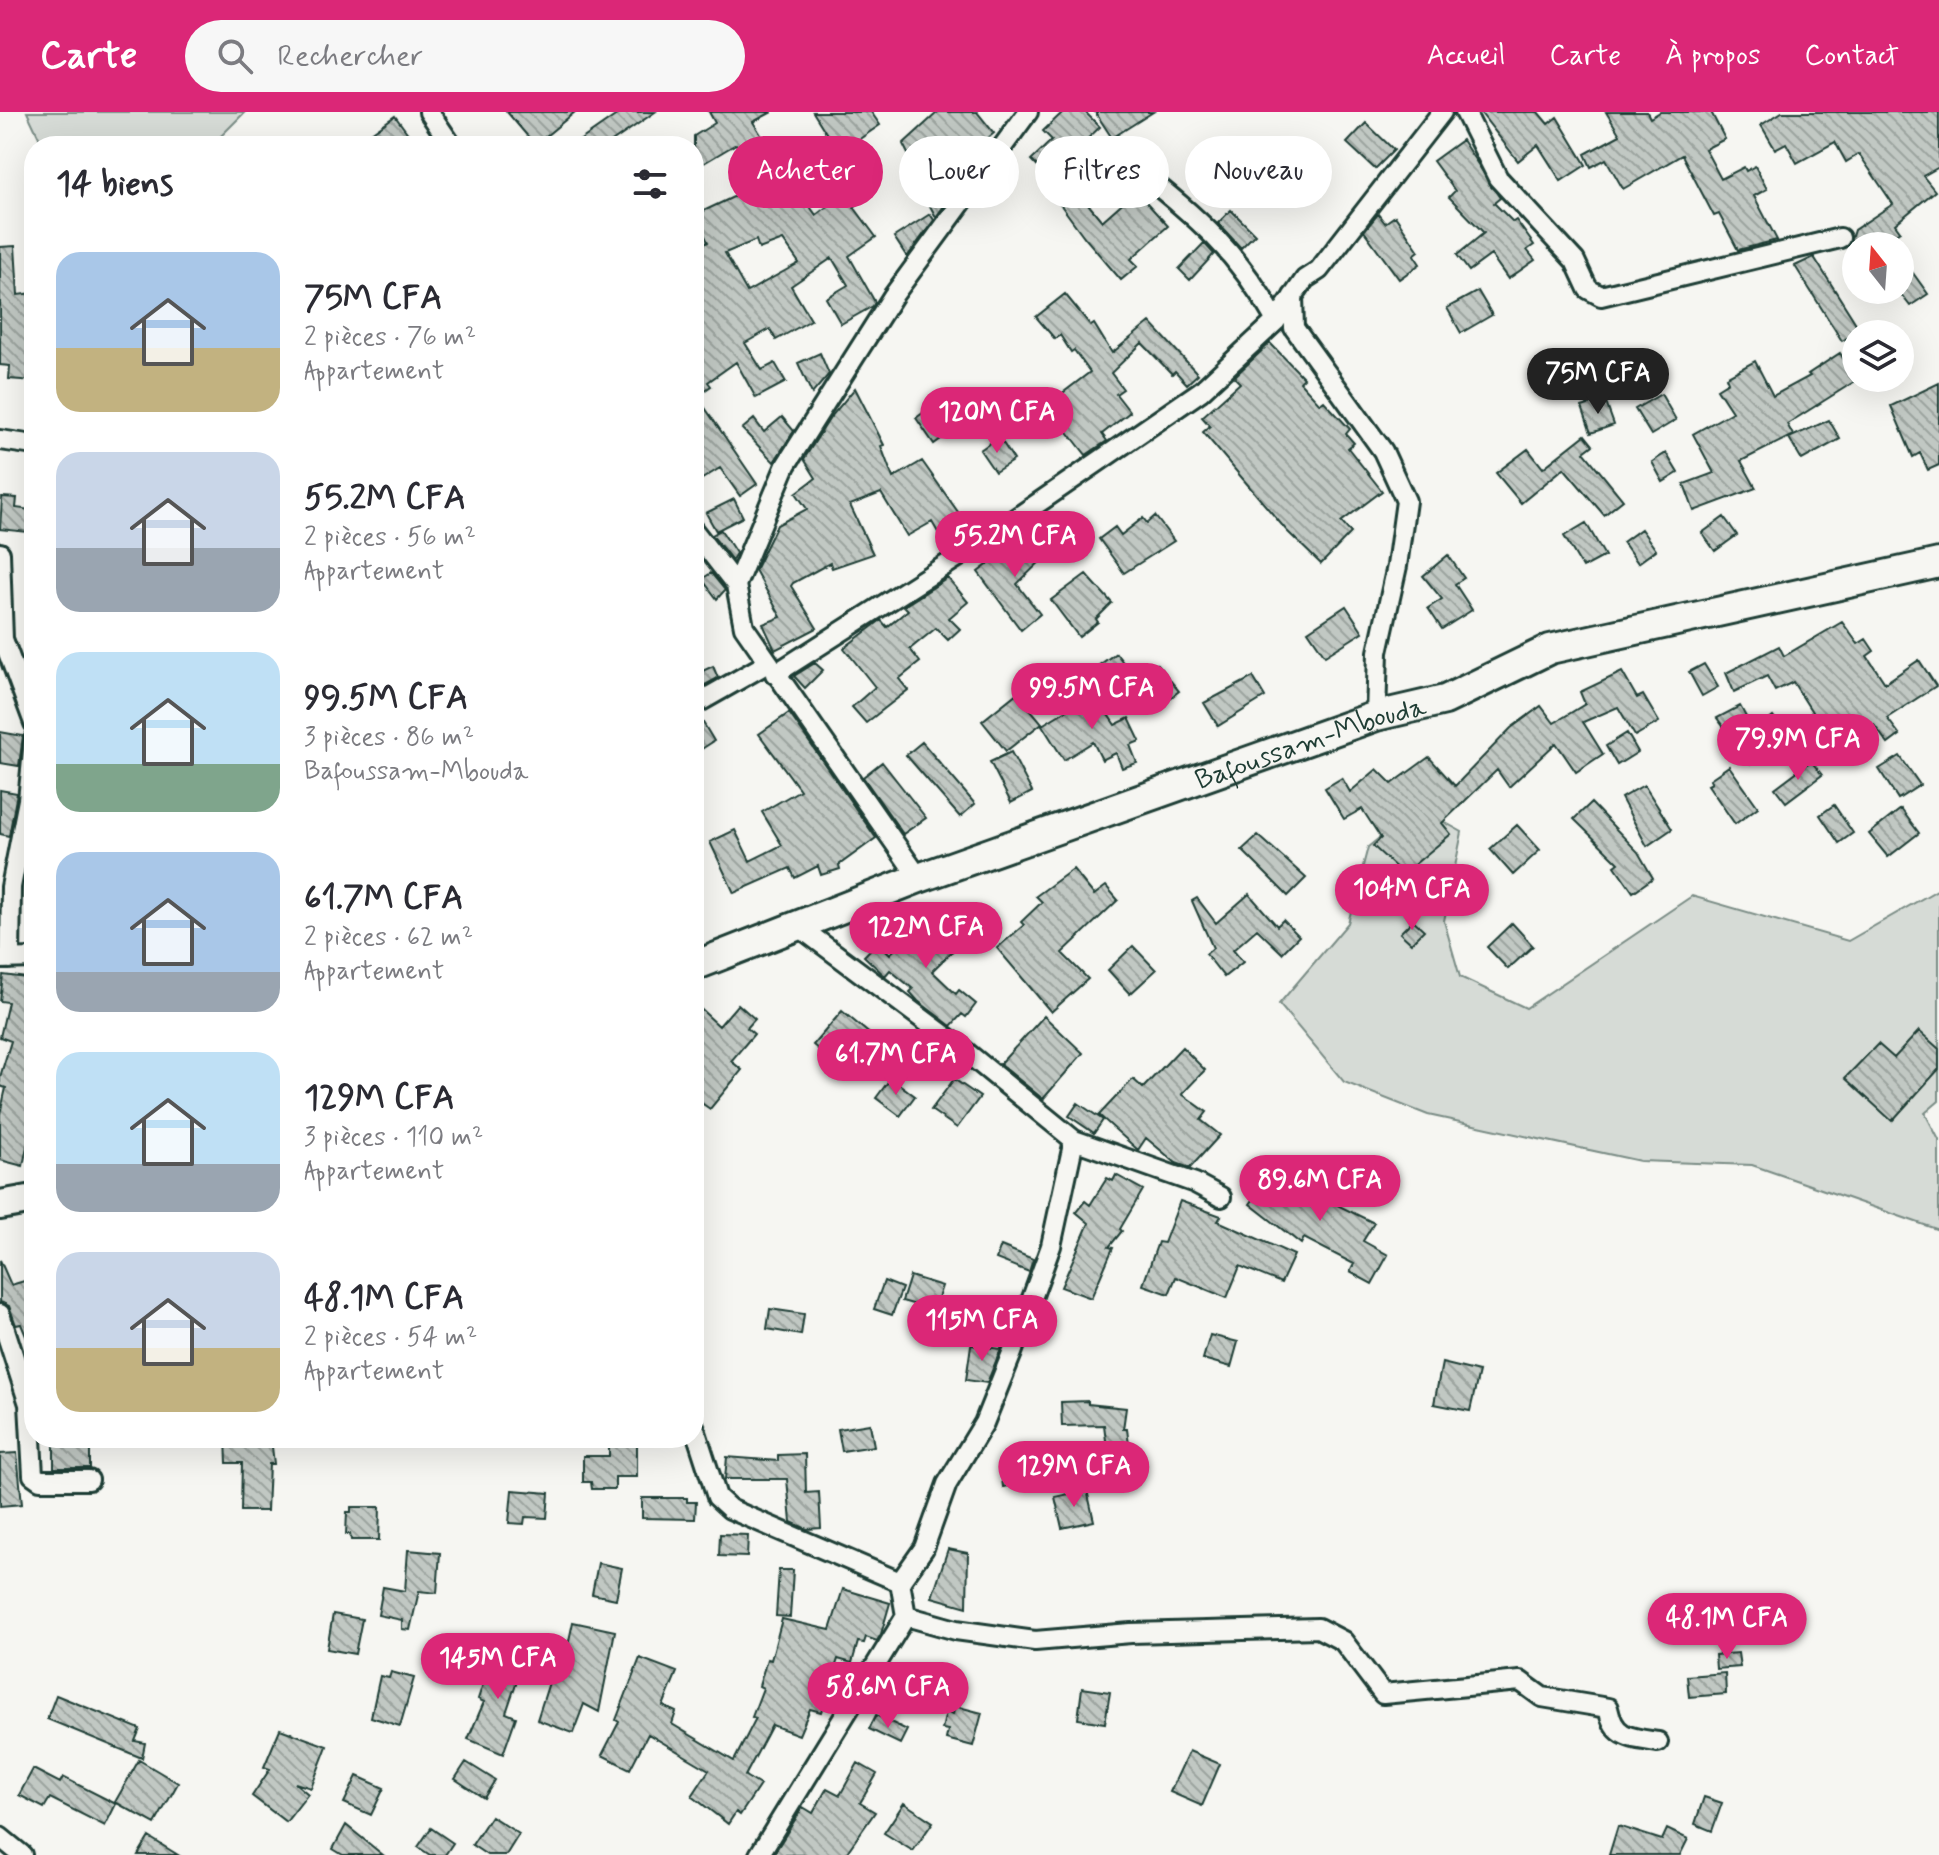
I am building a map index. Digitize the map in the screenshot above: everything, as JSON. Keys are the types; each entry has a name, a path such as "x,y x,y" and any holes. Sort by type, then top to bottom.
{"highway":[{"name":"Bafoussam-Mbouda","path":"704,962 919,878 1376,716 1445,700 1550,649 1939,563"},
{"path":"0,1205 24,1201"}],"street":[{"path":"429,112 445,136"},
{"path":"736,585 786,465 893,296 1028,112"},
{"path":"704,700 771,668 977,545 1189,399 1276,321 1305,279 1319,270 1442,112"},
{"path":"1465,112 1498,178 1575,261 1588,289 1601,296 1840,238"},
{"path":"1169,195 1210,229 1252,277 1276,321"},
{"path":"1293,296 1294,328 1383,451 1406,501 1397,566 1378,652 1376,716"},
{"path":"0,440 24,444"},
{"path":"704,544 736,585 744,627 919,878"},
{"path":"0,553 6,655 24,699"},
{"path":"5,959 11,887 24,820"},
{"path":"798,926 960,1047 1074,1140 1195,1183 1221,1197"},
{"path":"759,1855 906,1616 900,1582 924,1548 947,1484 984,1423 1012,1353 1051,1246 1074,1140"},
{"path":"0,1314 24,1388"},
{"path":"31,1448 33,1475 40,1480 89,1480"},
{"path":"701,1448 717,1497 730,1509 900,1582"},
{"path":"906,1616 956,1630 1035,1641 1131,1633 1318,1628 1343,1641 1383,1694 1520,1681 1542,1697 1608,1708 1614,1731 1624,1737 1658,1742"},
{"path":"0,1837 22,1855"}],"shaded area":[{"path":"27,112 245,112 221,136 38,136"},
{"path":"1417,807 1462,832 1444,921 1460,977 1526,1008 1692,896 1848,941 1939,889 1939,1101 1925,1113 1939,1140 1939,1230 1752,1165 1640,1161 1428,1115 1344,1082 1279,1004 1348,923 1368,847"}],"building":[{"path":"507,112 575,112 546,136 527,136"},
{"path":"621,112 655,112 620,136 586,136"},
{"path":"709,112 772,112 753,122 762,136 728,136 728,149 704,163 704,136 694,136 715,123"},
{"path":"813,112 871,112 880,125 864,136 828,136"},
{"path":"938,112 977,112 994,133 990,136 912,136"},
{"path":"1063,112 1085,112 1100,127 1090,136 1048,136 1043,131"},
{"path":"1095,112 1153,112 1115,136 1111,136"},
{"path":"1480,112 1538,112 1548,124 1557,117 1586,165 1561,181 1538,145 1518,161"},
{"path":"1606,112 1647,112 1650,118 1660,112 1711,112 1725,139 1705,149 1721,179 1744,167 1746,171 1755,166 1767,189 1754,196 1777,240 1738,250 1719,214 1714,216 1682,155 1623,189 1606,159 1591,167 1585,154 1620,135"},
{"path":"1782,112 1939,112 1939,167 1923,176 1935,191 1895,224 1898,232 1853,232 1893,204 1859,154 1846,162 1835,142 1797,163 1786,143 1775,149 1761,125"},
{"path":"395,116 410,136 367,136"},
{"path":"1366,123 1394,150 1375,169 1347,143"},
{"path":"1462,140 1500,198 1494,203 1513,222 1516,220 1534,245 1527,250 1535,260 1508,279 1491,255 1469,271 1457,255 1484,233 1449,197 1455,191 1433,161"},
{"path":"728,200 728,208 811,208 816,215 825,208 855,208 876,237 849,256 875,302 873,306 841,324 826,298 848,285 832,258 791,286 811,320 776,340 770,329 745,343 762,370 775,363 786,382 756,398 736,362 708,382 711,386 704,391 704,244 708,242 704,234 704,211","holes":["756,240 759,249 783,240 799,263 747,292 725,253"]},
{"path":"931,208 942,208 936,217"},
{"path":"1063,208 1091,208 1102,221 1117,208 1152,208 1168,226 1131,259 1138,266 1121,280"},
{"path":"1231,210 1255,234 1241,248 1218,223"},
{"path":"930,214 934,220 907,257 894,237"},
{"path":"1378,214 1385,223 1395,216 1419,251 1414,255 1420,264 1399,279 1364,231"},
{"path":"1204,243 1214,254 1190,280 1179,269"},
{"path":"15,246 18,295 24,294 24,380 9,379 10,366 0,365 0,247"},
{"path":"1814,257 1854,320 1842,320 1842,341 1795,266"},
{"path":"1914,274 1928,294 1914,303"},
{"path":"1478,291 1492,315 1461,333 1447,308"},
{"path":"1065,294 1091,326 1094,324 1112,353 1150,322 1198,374 1187,384 1175,371 1172,374 1142,343 1111,373 1123,389 1116,394 1130,412 1102,434 1107,441 1086,455 1047,405 1090,372 1060,335 1055,339 1036,317"},
{"path":"1270,343 1304,378 1300,382 1320,404 1324,401 1350,429 1346,434 1354,443 1348,448 1382,491 1341,522 1351,533 1321,564 1287,531 1203,432 1210,426 1202,417 1240,383 1234,377"},
{"path":"820,353 829,374 812,394 798,363"},
{"path":"1840,353 1842,356 1842,389 1787,424 1793,435 1741,461 1756,488 1694,511 1684,484 1714,473 1693,434 1732,412 1717,389 1728,382 1726,377 1755,361 1773,396 1810,376 1808,374"},
{"path":"1939,383 1939,465 1928,470 1920,453 1913,457 1891,406"},
{"path":"855,388 884,445 881,446 893,478 922,461 963,519 939,534 932,522 907,536 881,493 850,505 873,554 832,568 830,563 793,583 791,586 817,628 775,650 763,624 781,617 755,570 777,525 807,509 796,493 816,478 804,459 830,418"},
{"path":"1661,394 1676,420 1651,435 1635,409"},
{"path":"945,397 963,423 934,444 916,418"},
{"path":"1605,400 1614,425 1591,433 1582,407"},
{"path":"704,406 757,484 740,496 720,468 704,478"},
{"path":"782,417 794,431 774,462 742,429 754,419 764,432"},
{"path":"1829,420 1840,439 1802,460 1789,438"},
{"path":"1585,435 1593,445 1584,452 1623,500 1604,515 1564,468 1521,503 1496,473 1528,449 1543,468"},
{"path":"999,437 1014,460 995,472 980,450"},
{"path":"1666,453 1678,473 1663,482 1652,462"},
{"path":"2,497 17,498 16,508 24,509 24,532 0,529"},
{"path":"734,499 743,517 716,531 706,513"},
{"path":"1155,516 1174,541 1124,573 1099,539 1115,527 1121,535 1143,518 1147,523"},
{"path":"1724,517 1737,535 1715,551 1702,533"},
{"path":"1586,523 1605,556 1583,568 1564,536"},
{"path":"1641,529 1656,550 1638,563 1623,542"},
{"path":"721,530 736,553 732,560 712,535"},
{"path":"1031,534 1049,553 1017,584 1040,614 1021,630 978,572 1002,554 1005,558"},
{"path":"1448,555 1464,578 1455,584 1472,610 1442,629 1428,608 1442,599 1423,576"},
{"path":"711,573 725,590 717,599 704,582 704,578"},
{"path":"1086,574 1112,603 1096,619 1098,622 1079,637 1051,600"},
{"path":"948,578 968,602 949,618 960,629 948,640 936,628 910,649 920,662 899,679 908,690 866,723 852,707 875,687 844,648 881,620 887,627 908,610 904,606"},
{"path":"1346,606 1363,632 1325,656 1308,631"},
{"path":"1842,622 1858,644 1866,639 1874,651 1867,656 1885,683 1919,660 1936,686 1887,718 1900,735 1888,744 1874,725 1835,756 1824,742 1833,734 1814,715 1793,682 1775,691 1767,676 1734,692 1726,673 1779,646 1784,656"},
{"path":"1116,653 1131,673 1106,692 1091,671"},
{"path":"815,663 823,670 805,688 794,676"},
{"path":"1157,664 1179,691 1160,706 1138,679"},
{"path":"1704,664 1718,687 1702,696 1689,672"},
{"path":"713,666 718,678 704,686 704,670"},
{"path":"1622,672 1637,698 1643,695 1659,722 1635,736 1618,707 1583,722 1603,754 1576,772 1556,743 1509,787 1497,770 1442,823 1451,834 1403,874 1373,846 1381,838 1362,809 1344,819 1325,788 1342,778 1350,792 1377,769 1392,784 1429,757 1455,786 1511,728 1541,706 1554,723 1585,704 1580,692"},
{"path":"1253,677 1265,697 1218,726 1204,703"},
{"path":"1091,689 1115,725 1129,718 1140,741 1130,745 1137,763 1122,768 1116,753 1102,760 1093,742 1064,760 1042,725 1075,705 1073,702"},
{"path":"1017,693 1042,723 1006,751 982,721"},
{"path":"1740,706 1751,726 1759,720 1763,725 1773,717 1787,737 1751,764 1717,718"},
{"path":"789,713 876,838 839,865 840,869 821,875 818,866 795,878 790,868 734,893 710,842 735,830 750,861 782,845 762,812 800,790 759,734"},
{"path":"704,724 714,741 704,748"},
{"path":"0,732 23,736 19,766 0,763"},
{"path":"1627,733 1638,752 1617,765 1606,746"},
{"path":"922,742 975,804 960,817 906,755"},
{"path":"1011,752 1032,792 1011,803 990,762"},
{"path":"1900,756 1920,785 1898,799 1879,769"},
{"path":"1811,761 1822,775 1786,802 1775,788"},
{"path":"882,762 926,818 903,834 863,777"},
{"path":"1729,766 1758,807 1735,824 1708,785 1712,783 1710,779"},
{"path":"1644,785 1672,829 1647,846 1621,798"},
{"path":"0,790 17,793 9,836 0,834"},
{"path":"1591,803 1638,852 1653,878 1633,892 1615,866 1619,863 1574,819"},
{"path":"1834,805 1853,833 1839,843 1820,815"},
{"path":"1901,809 1919,833 1888,857 1869,834"},
{"path":"1517,825 1540,850 1513,875 1490,849"},
{"path":"1258,835 1306,878 1288,896 1242,850"},
{"path":"1073,869 1094,895 1106,886 1118,900 1062,953 1088,979 1051,1012 997,948 1024,925 1021,922 1042,902 1036,896"},
{"path":"1249,894 1277,926 1283,920 1299,936 1282,953 1257,929 1233,950 1243,962 1224,977 1206,954 1213,948 1192,901 1197,898 1216,923"},
{"path":"949,919 967,937 932,971 956,994 959,990 976,1004 966,1017 962,1014 951,1026 918,1001 910,992 913,989 890,970 885,976 864,956 878,942 890,954 918,927 929,938"},
{"path":"1413,920 1424,930 1411,943 1400,933"},
{"path":"1512,923 1533,946 1508,969 1487,947"},
{"path":"1133,946 1156,970 1130,994 1108,970"},
{"path":"3,975 24,978 23,1166 0,1160 0,1114 6,1088 0,1086 0,1077 11,1041 0,1037 8,1002 0,1001"},
{"path":"738,1004 755,1019 747,1028 754,1034 731,1061 742,1070 710,1109 704,1105 704,1012 719,1026"},
{"path":"842,1011 878,1041 849,1076 813,1045"},
{"path":"1044,1016 1083,1053 1043,1099 1000,1064"},
{"path":"1919,1031 1939,1049 1939,1069 1892,1121 1845,1078 1878,1044 1894,1058"},
{"path":"1182,1047 1205,1070 1182,1094 1207,1112 1201,1120 1220,1135 1190,1168 1176,1163 1146,1138 1138,1150 1099,1115 1133,1079 1143,1088"},
{"path":"891,1078 915,1096 900,1116 876,1098"},
{"path":"954,1079 980,1097 957,1128 931,1110"},
{"path":"1078,1103 1103,1120 1094,1133 1069,1116"},
{"path":"1284,1171 1333,1203 1374,1223 1363,1241 1388,1255 1372,1284 1350,1272 1354,1264 1304,1238 1301,1244 1250,1204 1270,1177 1276,1181"},
{"path":"1116,1175 1143,1190 1120,1229 1122,1231 1109,1247 1113,1248 1091,1298 1061,1287 1089,1223 1076,1212 1085,1201 1090,1205 1107,1178 1113,1181"},
{"path":"1180,1201 1221,1216 1218,1221 1294,1255 1281,1283 1240,1266 1227,1298 1176,1277 1169,1294 1143,1285 1158,1242 1164,1243"},
{"path":"1001,1246 1033,1259 1029,1272 996,1259"},
{"path":"0,1260 11,1285 24,1281 24,1331 21,1324 16,1325 9,1306 0,1302"},
{"path":"910,1276 942,1286 934,1310 902,1301"},
{"path":"884,1281 902,1288 892,1315 874,1309"},
{"path":"770,1309 804,1314 801,1335 767,1329"},
{"path":"1210,1335 1238,1342 1231,1367 1203,1359"},
{"path":"971,1345 1001,1349 987,1383 966,1380"},
{"path":"1442,1363 1479,1372 1470,1411 1434,1404"},
{"path":"1088,1401 1088,1404 1126,1408 1123,1429 1127,1429 1132,1469 1110,1471 1104,1425 1062,1426 1061,1402"},
{"path":"870,1424 874,1446 842,1451 838,1429"},
{"path":"54,1448 90,1448 90,1468 54,1468"},
{"path":"226,1448 272,1448 274,1464 269,1464 267,1511 241,1511 242,1463 227,1463"},
{"path":"609,1448 637,1448 637,1477 615,1477 615,1489 592,1489 591,1482 583,1482 583,1456 609,1456"},
{"path":"17,1453 22,1504 0,1506 0,1454"},
{"path":"805,1454 806,1493 819,1492 821,1528 807,1529 791,1522 787,1479 725,1479 727,1457 778,1461 778,1455"},
{"path":"1023,1467 1025,1483 1003,1487 1001,1470"},
{"path":"512,1490 549,1493 547,1518 525,1517 524,1524 509,1523"},
{"path":"1087,1490 1094,1521 1062,1528 1055,1497"},
{"path":"642,1498 687,1498 687,1502 696,1502 695,1519 642,1518"},
{"path":"351,1507 380,1507 379,1540 351,1540 350,1534 346,1534 347,1512 351,1512"},
{"path":"720,1534 748,1535 747,1557 719,1556"},
{"path":"948,1549 968,1553 967,1607 932,1597"},
{"path":"408,1550 440,1553 437,1593 419,1591 410,1630 402,1629 402,1620 378,1615 383,1587 405,1591"},
{"path":"598,1563 622,1568 616,1599 592,1594"},
{"path":"779,1570 793,1570 790,1617 776,1616"},
{"path":"843,1589 890,1603 881,1634 877,1641 866,1637 864,1643 858,1642 852,1663 838,1659 821,1712 810,1709 799,1735 772,1725 745,1776 760,1785 740,1815 736,1812 728,1824 692,1796 709,1770 648,1734 630,1769 602,1755 619,1722 616,1720 640,1658 677,1672 663,1706 676,1712 672,1724 734,1761 756,1718 752,1717 763,1688 759,1686 767,1659 771,1660 782,1619 830,1630"},
{"path":"333,1614 362,1619 355,1654 327,1649"},
{"path":"573,1622 615,1631 599,1712 584,1704 573,1733 537,1720 560,1648 567,1650"},
{"path":"496,1645 526,1654 506,1713 516,1717 503,1754 468,1739 484,1702 478,1699 484,1681 488,1683"},
{"path":"1738,1653 1740,1667 1716,1669 1715,1655"},
{"path":"391,1672 414,1678 400,1726 371,1717 380,1676 389,1678"},
{"path":"1725,1673 1726,1694 1689,1697 1687,1676"},
{"path":"1082,1688 1110,1692 1105,1723 1078,1719"},
{"path":"56,1695 140,1729 135,1741 145,1743 142,1758 47,1719"},
{"path":"955,1706 982,1713 973,1746 946,1739 948,1730 942,1729 946,1712 953,1714"},
{"path":"876,1715 907,1730 900,1744 869,1729"},
{"path":"280,1729 327,1746 311,1788 295,1783 308,1794 286,1822 252,1796 270,1769 264,1767"},
{"path":"1189,1751 1220,1764 1202,1806 1170,1792"},
{"path":"139,1760 178,1783 155,1824 115,1802"},
{"path":"466,1762 495,1780 484,1798 455,1779"},
{"path":"858,1763 877,1774 860,1803 875,1812 845,1855 773,1855 803,1807 813,1813 827,1788 840,1795"},
{"path":"33,1769 60,1783 63,1777 116,1804 105,1826 50,1798 44,1808 19,1795"},
{"path":"357,1776 384,1788 371,1815 344,1803"},
{"path":"1704,1797 1722,1803 1712,1831 1695,1824"},
{"path":"904,1803 933,1822 913,1851 884,1833"},
{"path":"491,1816 519,1834 506,1855 487,1855 472,1845"},
{"path":"346,1825 383,1855 343,1855 333,1849"},
{"path":"1618,1826 1662,1840 1667,1829 1688,1839 1680,1855 1609,1855"},
{"path":"431,1828 453,1843 445,1855 430,1855 418,1847"},
{"path":"149,1837 178,1855 138,1855"}]}
